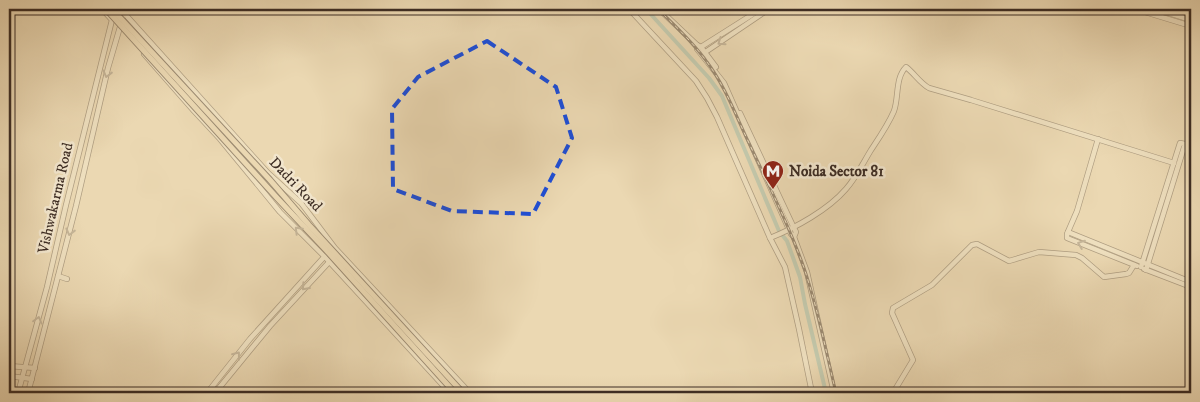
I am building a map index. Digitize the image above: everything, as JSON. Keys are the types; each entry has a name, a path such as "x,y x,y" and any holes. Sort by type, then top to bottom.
{"main road":[{"path":"106,9 455,393"},
{"path":"112,9 463,393"},
{"name":"Vishwakarma Road","path":"112,20 116,9"},
{"name":"Vishwakarma Road","path":"120,27 124,11"}],"street":[{"path":"102,9 112,20"},
{"path":"629,9 696,81 708,98 785,267 812,393"},
{"path":"660,9 699,47 727,84 789,230"},
{"path":"699,47 761,9"},
{"path":"704,54 769,9"},
{"path":"1135,9 1191,26"},
{"path":"1156,9 1191,20"},
{"name":"Dadri Road","path":"124,11 252,156 301,203 335,248 470,393"},
{"name":"Vishwakarma Road","path":"18,393 47,287 72,177 112,20"},
{"name":"Vishwakarma Road","path":"28,393 76,206 108,68 120,27"},
{"name":"Dadri Road","path":"120,27 220,139 280,212 329,261 450,393"},
{"path":"772,237 789,230 829,205 847,189 894,110 897,91 903,70 906,67 929,88 1174,163"},
{"path":"1098,139 1067,236 1069,240 1134,265 1141,265"},
{"path":"1141,265 1174,163 1183,144 1147,267"},
{"path":"789,230 796,232 794,237 807,272 834,393"},
{"path":"1068,232 1141,265 1191,282"},
{"path":"893,393 913,360 892,313 893,308 932,285 972,245 977,244 1009,261 1039,252 1076,255 1104,278 1129,273 1134,265"},
{"path":"207,393 250,339 324,256 335,248"},
{"path":"215,393 270,326 329,261 340,253"},
{"path":"1147,267 1191,288"},
{"path":"58,276 67,279"},
{"path":"9,366 35,368"},
{"path":"9,376 32,378"},
{"path":"9,380 14,393"}],"highlighted area":[{"path":"487,41 556,87 572,138 533,214 452,211 393,189 392,109 418,77"}],"waterway":[{"path":"646,9 709,78 722,96 779,231 787,241 800,277 826,393"}],"railway":[{"path":"658,9 702,55 730,101 798,252 818,315 836,393"}],"place":[{"name":"Noida Sector 81","path":"773,190"}]}
